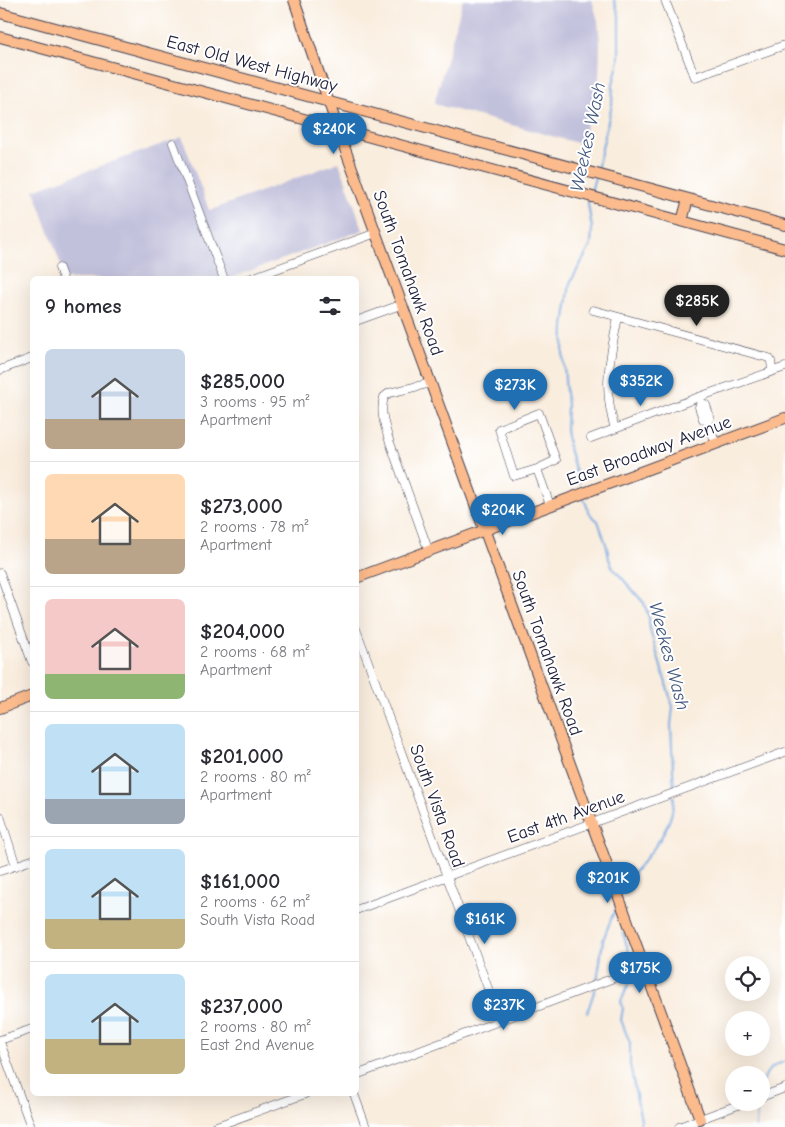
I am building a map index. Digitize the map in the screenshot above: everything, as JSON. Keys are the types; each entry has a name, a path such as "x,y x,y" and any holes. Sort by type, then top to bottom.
{"main road":[{"name":"South Tomahawk Road","path":"294,0 337,127 701,1123"},
{"name":"East Old West Highway","path":"0,13 785,225"},
{"path":"0,37 785,249"},
{"path":"682,221 688,199"},
{"name":"East Broadway Avenue","path":"359,577 785,418"},
{"path":"0,708 30,697"}],"street":[{"path":"665,0 694,77 785,45"},
{"path":"172,143 223,276"},
{"path":"257,276 376,232"},
{"path":"58,268 61,276"},
{"path":"359,320 403,304"},
{"path":"593,310 769,358 772,371"},
{"path":"615,429 610,411 607,374 618,317"},
{"path":"0,370 30,359"},
{"path":"591,438 700,400 785,367"},
{"path":"429,552 383,419 384,397 389,393 431,383"},
{"path":"700,400 706,405 710,417 708,422 716,444"},
{"path":"539,413 556,460 537,469 514,476 499,429 539,413"},
{"path":"537,469 550,505"},
{"path":"0,572 30,656"},
{"name":"South Vista Road","path":"359,637 500,1021"},
{"path":"359,657 365,654"},
{"name":"East 4th Avenue","path":"359,909 785,752"},
{"path":"0,816 16,866"},
{"path":"0,871 30,861"},
{"path":"359,1074 643,966"},
{"path":"30,1029 0,1041 31,1127"},
{"path":"770,1094 785,1088"},
{"path":"214,1127 300,1096"},
{"path":"355,1096 366,1127"},
{"path":"679,1127 701,1123 727,1111"}],"shaded area":[{"path":"463,0 592,0 598,21 600,43 599,77 581,144 434,104"},
{"path":"182,137 209,210 339,162 363,230 236,276 65,276 34,190"}],"waterway":[{"name":"Weekes Wash","path":"597,170 612,104 613,84 619,60 619,15 614,0"},
{"name":"Weekes Wash","path":"591,192 595,177"},
{"name":"Weekes Wash","path":"579,483 566,430 567,406 563,353 564,326 570,283 591,245 592,228 588,204 589,199"},
{"name":"Weekes Wash","path":"584,499 590,514 598,521 613,568 644,603 649,618 650,630 673,707 671,725 674,791"},
{"name":"Weekes Wash","path":"625,883 650,854 664,832 673,809 674,796"},
{"path":"597,982 603,940 615,909"},
{"name":"Weekes Wash","path":"623,933 632,968"},
{"name":"Weekes Wash","path":"632,973 621,1001 623,1008 621,1020 630,1043 630,1065 641,1120 639,1127"},
{"path":"587,1013 595,989"},
{"path":"770,1069 785,1061"},
{"path":"756,1127 757,1111"}]}
